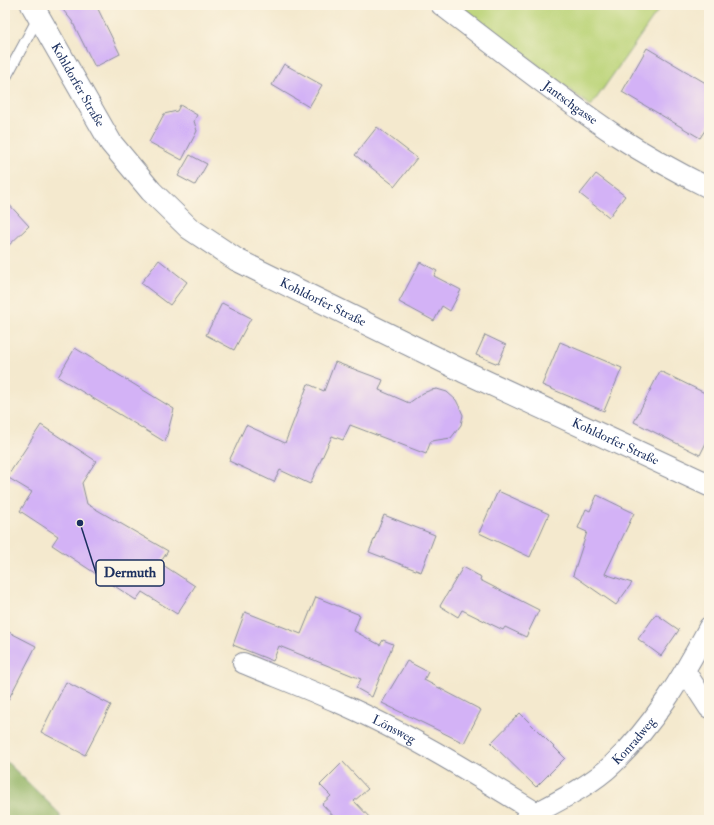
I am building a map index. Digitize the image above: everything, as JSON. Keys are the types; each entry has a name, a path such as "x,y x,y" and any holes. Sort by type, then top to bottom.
{"street":[{"name":"Jantschgasse","path":"441,5 617,136 664,165 709,188"},
{"name":"Kohldorfer Straße","path":"35,10 111,143 151,191 189,228 244,264 470,374 708,481"},
{"name":"Konradweg","path":"530,816 586,784 613,765 661,709 685,671 709,627"},
{"name":"Lönsweg","path":"243,663 337,702 394,730 489,784 530,816"},
{"path":"685,671 709,708"}],"lane":[{"path":"5,79 35,10"}],"green space":[{"path":"459,5 662,5 591,106"},
{"path":"5,760 60,814 60,820 5,820"}],"building":[{"path":"59,5 96,5 120,54 95,67 72,21"},
{"path":"647,48 709,85 709,124 700,138 622,92"},
{"path":"284,64 322,85 309,107 272,85"},
{"path":"180,105 197,115 194,121 197,131 182,160 149,142 164,114 177,111"},
{"path":"377,127 417,158 395,186 355,155"},
{"path":"190,155 207,164 195,185 178,176"},
{"path":"596,174 625,196 609,217 580,194"},
{"path":"5,200 29,226 5,249"},
{"path":"159,260 187,282 170,305 141,283"},
{"path":"420,262 437,271 434,276 461,290 450,311 442,306 434,321 399,302"},
{"path":"222,303 251,318 234,350 206,335"},
{"path":"485,335 506,345 498,364 476,355"},
{"path":"560,342 622,368 604,411 542,385"},
{"path":"75,348 174,409 165,442 58,377"},
{"path":"335,362 383,380 379,390 409,403 423,393 431,390 437,389 447,392 456,400 463,415 461,425 451,438 431,441 426,454 350,425 343,440 332,436 310,484 280,470 274,482 229,461 246,425 285,443 308,384 324,391"},
{"path":"660,371 709,395 709,437 700,455 634,422"},
{"path":"41,425 96,461 82,483 87,504 168,551 160,563 195,586 177,614 142,592 136,600 52,545 58,536 20,511 32,492 7,477"},
{"path":"498,491 549,514 530,557 479,533"},
{"path":"597,495 634,513 605,574 632,583 616,605 573,575 587,532 578,528 586,509 590,511"},
{"path":"384,515 435,535 421,572 369,552"},
{"path":"463,567 481,577 480,580 539,610 526,637 505,627 503,630 462,610 458,617 440,606"},
{"path":"316,597 360,615 354,631 380,645 383,640 393,644 372,697 356,688 361,679 279,646 273,661 233,645 245,612 301,634"},
{"path":"656,614 679,630 661,656 638,639"},
{"path":"5,630 36,646 5,706"},
{"path":"407,661 428,672 424,680 481,710 464,743 382,703"},
{"path":"66,682 111,705 85,755 41,732"},
{"path":"520,713 565,758 536,787 491,743"},
{"path":"343,762 368,789 354,801 372,820 337,820 322,804 331,796 320,785"}],"place":[{"name":"Dermuth","path":"80,523"}]}
